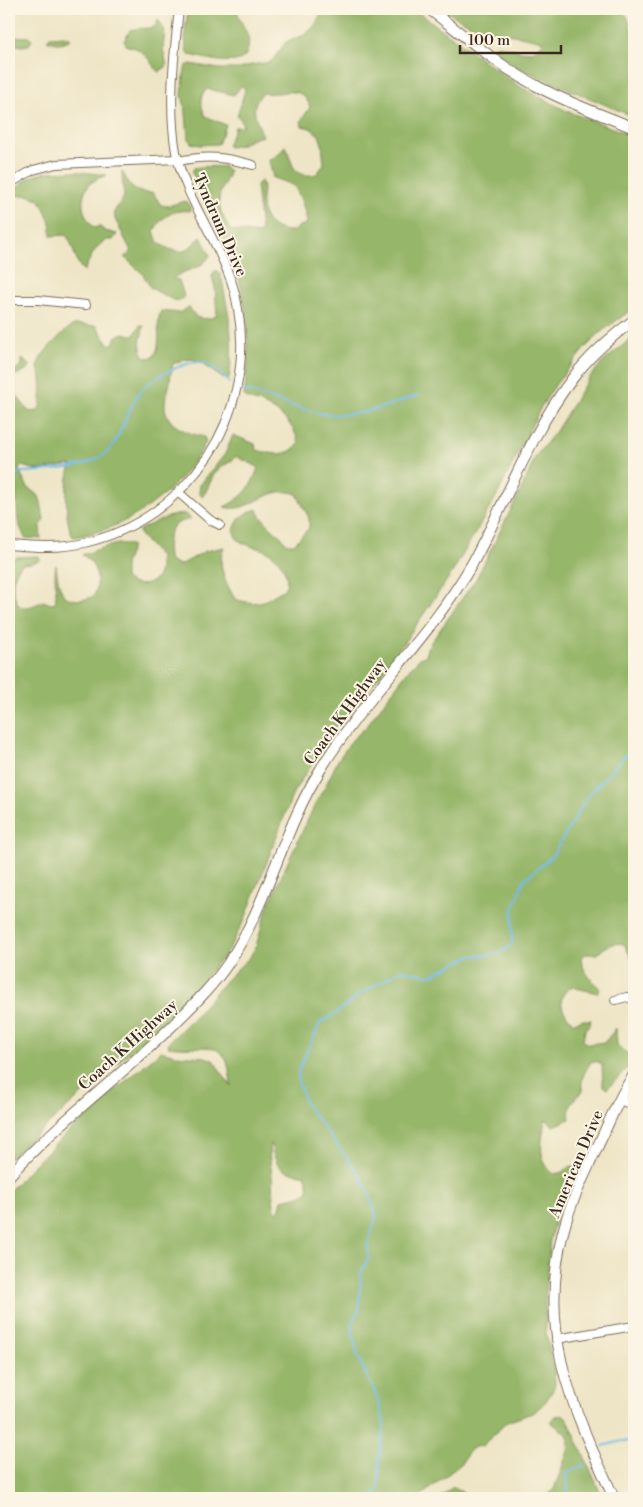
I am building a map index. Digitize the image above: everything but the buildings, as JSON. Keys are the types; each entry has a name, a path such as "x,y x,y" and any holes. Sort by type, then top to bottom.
{"street":[{"name":"Tyndrum Drive","path":"9,545 63,547 91,541 131,526 157,510 179,493 208,458 225,426 238,383 240,349 238,310 228,273 190,194 178,160 174,138 173,100 179,9"},
{"path":"429,9 503,65 534,85 634,128"},
{"path":"9,184 33,170 48,165 178,160 218,156 253,165"},
{"path":"9,300 38,300 86,304"},
{"name":"Coach K Highway","path":"9,1176 155,1042 190,1008 221,973 247,932 296,816 328,757 448,601 481,548 543,422 563,391 598,350 634,320"},
{"path":"179,493 210,520 220,525"},
{"path":"615,1000 627,997 634,1000"},
{"name":"American Drive","path":"614,1498 572,1401 556,1339 554,1314 559,1248 566,1219 578,1187 634,1075"},
{"path":"620,1100 634,1106"},
{"path":"556,1339 634,1326"}],"green space":[{"path":"188,9 237,9 249,41 245,56 240,60 224,61 190,55 186,51 185,31"},
{"path":"323,9 414,9 519,86 569,112 634,136 634,308 601,332 584,349 556,384 541,407 496,497 452,573 389,664 335,730 294,791 245,919 229,949 194,991 156,1029 9,1159 9,561 17,557 39,556 40,560 22,564 15,574 13,584 14,595 19,606 22,607 31,606 43,601 51,604 55,603 56,565 63,594 76,600 94,596 97,585 96,573 91,562 82,555 115,545 127,544 132,546 125,564 125,578 132,583 141,585 150,583 158,575 160,557 140,535 139,530 167,517 185,514 191,519 178,523 169,535 167,551 169,561 180,565 205,551 224,547 221,560 223,573 235,599 249,602 263,601 284,589 287,581 286,576 276,558 268,552 239,541 235,536 234,530 242,517 257,509 263,519 287,544 294,544 309,528 309,518 297,494 277,493 242,507 224,507 242,496 253,481 258,468 236,456 217,471 202,497 199,493 200,485 225,454 233,435 255,444 256,450 274,454 289,451 299,444 294,430 280,414 244,395 248,342 242,290 231,256 192,172 194,168 214,166 225,167 229,172 219,196 219,201 221,211 230,230 259,234 261,229 256,185 261,181 263,187 263,212 268,222 282,230 295,231 299,226 307,224 298,192 286,182 273,178 269,160 278,155 285,146 293,165 299,173 304,175 317,174 324,164 322,144 319,135 310,128 302,126 301,121 310,107 306,99 296,92 291,92 264,93 259,97 256,102 255,113 263,136 238,146 228,147 235,127 243,126 237,116 245,90 242,85 234,95 208,89 205,91 201,101 205,116 226,125 218,144 199,145 191,143 188,139 186,113 182,95 186,66 191,64 219,69 240,69 271,62 286,42 305,35 315,25"},
{"path":"441,9 618,9 627,16 634,37 634,117 514,66 493,48 498,45 532,52 544,42 476,27"},
{"path":"157,21 159,21 165,31 163,49 167,66 159,72 141,51 127,46 124,41 130,30 156,26"},
{"path":"9,36 30,37 32,40 29,45 9,44"},
{"path":"65,36 70,38 69,40 58,43 47,40 50,37"},
{"path":"71,171 107,175 94,181 87,187 83,199 84,212 95,228 99,226 105,231 117,234 113,240 103,242 99,246 91,256 84,271 78,263 66,235 51,236 49,221 39,199 27,195 14,196 17,187 31,177 47,172"},
{"path":"122,171 133,188 141,192 153,193 161,205 167,206 186,201 190,206 190,211 178,211 168,215 154,231 158,243 178,251 190,247 201,237 210,255 198,267 177,275 173,279 179,280 184,296 180,301 173,300 151,288 142,273 124,257 131,251 115,219 114,212 124,197"},
{"path":"216,270 222,280 230,329 231,365 229,378 227,380 197,361 190,359 182,360 173,364 165,400 168,417 177,427 204,437 206,442 195,460 167,492 132,517 93,533 73,537 68,521 66,501 71,465 37,470 21,466 19,470 28,488 39,496 44,520 40,526 41,539 25,538 18,522 15,478 9,448 9,390 13,390 28,411 34,412 39,410 42,391 38,364 53,343 74,325 97,326 109,345 114,343 115,337 124,333 134,336 140,325 144,326 140,342 141,350 146,358 153,357 158,346 158,322 161,311 179,313 189,307 196,317 207,319 217,315 215,287 212,277"},
{"path":"634,336 634,962 624,944 610,945 598,954 585,954 581,959 582,964 588,976 600,989 598,993 571,987 563,996 562,1005 566,1015 574,1023 582,1020 591,1020 585,1030 583,1041 588,1044 605,1042 616,1028 617,1045 630,1056 633,1063 607,1089 603,1086 602,1064 592,1061 583,1076 583,1092 577,1096 570,1107 570,1119 553,1126 549,1121 545,1120 542,1156 548,1168 554,1174 563,1172 570,1166 574,1167 575,1172 561,1195 550,1241 545,1302 546,1333 554,1372 555,1384 553,1390 546,1401 535,1412 507,1422 482,1446 475,1447 469,1451 461,1464 418,1498 9,1498 9,1191 64,1136 161,1051 176,1055 205,1057 213,1060 231,1086 229,1069 225,1058 220,1052 213,1048 168,1046 169,1042 250,957 256,946 268,905 317,800 338,760 352,740 365,728 410,668 421,657 426,656 427,648 476,579 536,456 556,431 588,379 603,362","holes":["271,1145 279,1166 286,1171 305,1175 308,1182 307,1192 282,1200 280,1208 276,1213 269,1156"]},
{"path":"22,359 30,365 29,369 9,378 9,374 22,365"},
{"path":"563,1415 567,1418 603,1498 542,1498 548,1496 554,1489 568,1451 569,1440 567,1434 552,1423 552,1419 556,1416"},
{"path":"453,1487 466,1494 480,1498 439,1498"}],"waterway":[{"path":"14,473 62,469 97,459 106,453 116,440 135,400 143,388 176,368 199,362 208,364 230,383"},
{"path":"244,390 310,411 338,415 366,412 419,395"},
{"path":"371,1498 379,1489 379,1460 384,1424 378,1399 358,1357 351,1324 359,1310 361,1272 368,1259 368,1242 376,1217 370,1195 358,1172 306,1105 298,1081 299,1069 321,1021 331,1017 366,990 402,970 432,975 470,956 499,954 512,945 513,910 524,880 552,856 588,796 634,746"},
{"path":"603,1446 622,1441 634,1441"},
{"path":"568,1498 567,1472 585,1465"}]}
